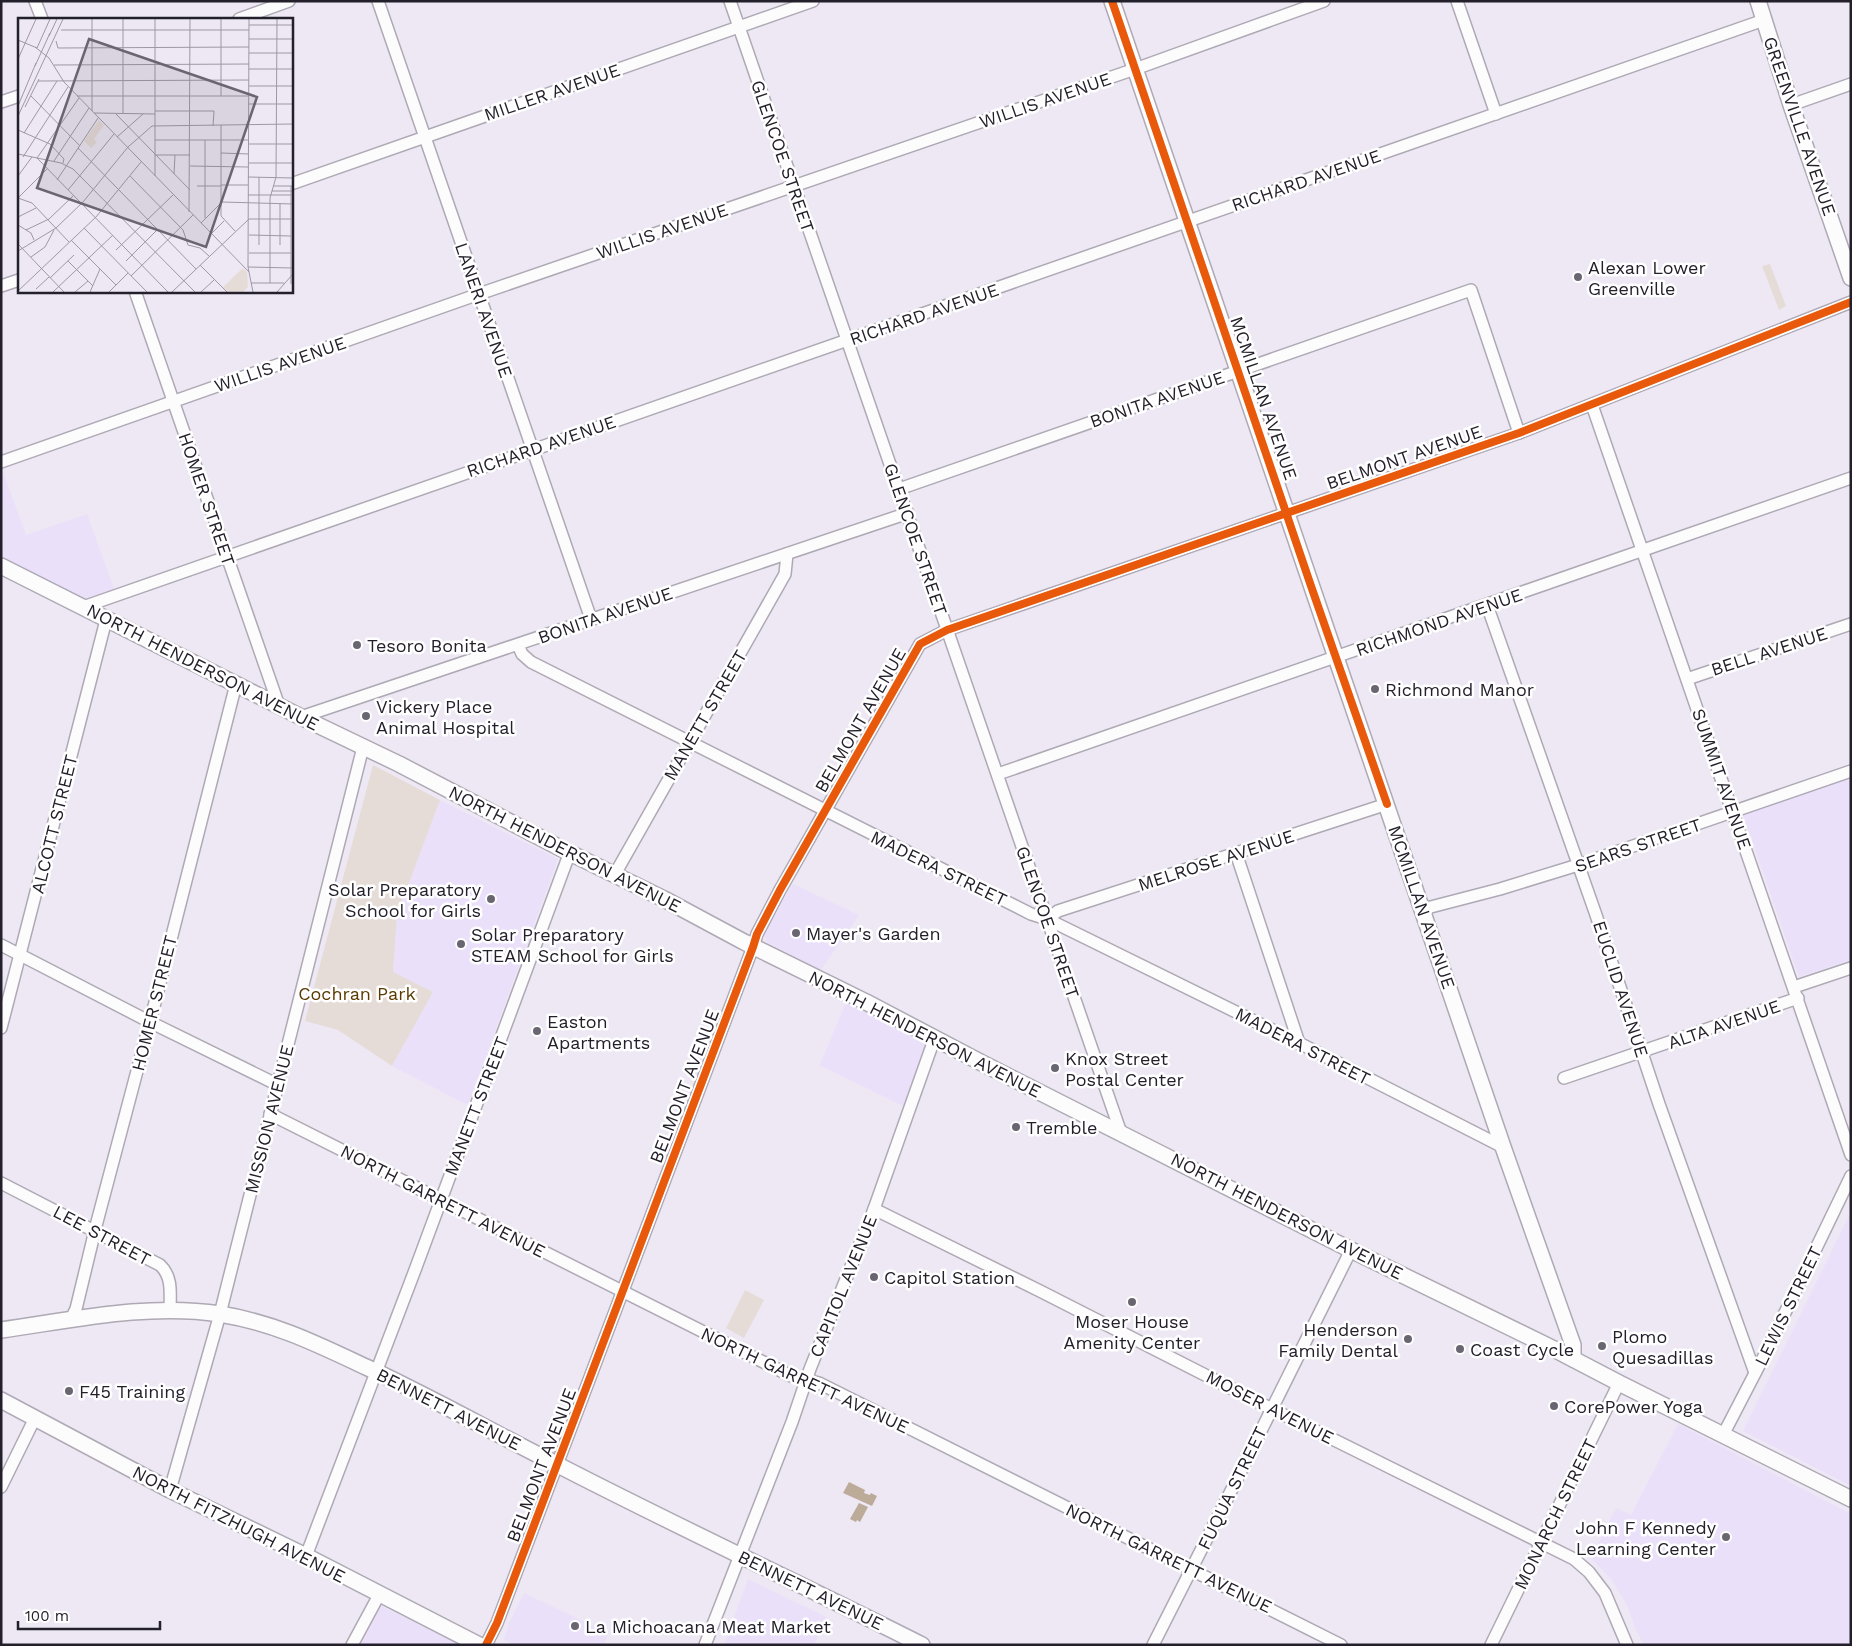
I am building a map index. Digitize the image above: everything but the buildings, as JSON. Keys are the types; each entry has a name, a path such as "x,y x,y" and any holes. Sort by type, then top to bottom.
{"street":[{"path":"35,1 42,18"},
{"path":"242,18 289,1"},
{"name":"LANERI AVENUE","path":"378,1 591,619"},
{"name":"GLENCOE STREET","path":"730,1 1121,1133"},
{"name":"MILLER AVENUE","path":"292,184 813,1"},
{"name":"MCMILLAN AVENUE","path":"1112,1 1503,1147 1573,1345 1574,1359"},
{"name":"WILLIS AVENUE","path":"1,462 479,294 1136,69 1324,1"},
{"path":"1457,1 1496,114"},
{"name":"GREENVILLE AVENUE","path":"1758,1 1791,105 1851,278"},
{"name":"RICHARD AVENUE","path":"83,607 1764,20"},
{"path":"1791,105 1851,84"},
{"path":"1,102 18,96"},
{"path":"1,286 18,280"},
{"name":"BONITA AVENUE","path":"899,488 1471,290 1519,433"},
{"name":"HOMER STREET","path":"135,292 279,706"},
{"name":"BELMONT AVENUE","path":"486,1645 497,1623 558,1465 753,947 756,934 920,644 947,630 1519,433 1747,341 1851,302"},
{"name":"SUMMIT AVENUE","path":"1592,405 1851,1155"},
{"name":"RICHMOND AVENUE","path":"998,774 1851,478"},
{"name":"BONITA AVENUE","path":"301,717 908,513"},
{"name":"MANETT STREET","path":"615,874 786,574 787,554"},
{"name":"NORTH HENDERSON AVENUE","path":"1,566 615,874 753,947 934,1037 1351,1250 1574,1359 1851,1499"},
{"name":"EUCLID AVENUE","path":"1487,604 1755,1373"},
{"name":"ALCOTT STREET","path":"1,1028 106,620"},
{"name":"BELL AVENUE","path":"1687,679 1851,624"},
{"name":"MADERA STREET","path":"518,645 522,654 532,662 1031,914 1047,919 1503,1147"},
{"name":"HOMER STREET","path":"70,1321 76,1309 94,1230 150,1022 236,684"},
{"name":"MISSION AVENUE","path":"170,1490 220,1314 364,747"},
{"name":"SEARS STREET","path":"1423,909 1500,889 1578,865 1851,771"},
{"name":"MELROSE AVENUE","path":"1047,919 1055,912 1387,804"},
{"name":"MANETT STREET","path":"306,1556 570,852"},
{"path":"1236,853 1298,1043"},
{"path":"1,944 150,1022 278,1085"},
{"name":"ALTA AVENUE","path":"1564,1078 1642,1053 1796,992 1851,968"},
{"name":"CAPITOL AVENUE","path":"705,1645 874,1209 934,1037"},
{"name":"NORTH GARRETT AVENUE","path":"270,1114 791,1376 819,1383 1191,1569 1327,1642 1341,1645"},
{"name":"LEWIS STREET","path":"1723,1435 1824,1235 1851,1176"},
{"name":"LEE STREET","path":"1,1183 160,1265 166,1271 170,1285 170,1311"},
{"name":"MOSER AVENUE","path":"874,1209 1574,1559 1590,1572 1605,1593 1628,1645"},
{"name":"FUQUA STREET","path":"1153,1645 1351,1250"},
{"name":"BENNETT AVENUE","path":"1,1330 126,1313 170,1311 197,1311 220,1314 285,1330 376,1371 739,1556 809,1588 922,1645"},
{"name":"MONARCH STREET","path":"1491,1645 1619,1383"},
{"name":"NORTH FITZHUGH AVENUE","path":"1,1400 170,1490 306,1556 479,1645"},
{"path":"1,1487 35,1418"},
{"path":"352,1645 379,1594"}],"shaded area":[{"path":"3,472 26,535 87,514 114,589 83,599 1,557 1,473"},
{"path":"1851,777 1851,960 1799,977 1743,814"},
{"name":"Solar Preparatory STEAM School for Girls","path":"440,800 558,859 468,1105 392,1066 433,992 393,972 397,915"},
{"path":"793,884 859,915 820,971 767,942 764,934"},
{"path":"848,998 922,1038 926,1044 903,1106 820,1065"},
{"path":"1851,1212 1851,1486 1743,1431"},
{"name":"John F Kennedy Learning Center","path":"1678,1424 1851,1514 1851,1645 1644,1645 1627,1605 1611,1579 1591,1558 1616,1508 1631,1515"},
{"path":"849,1482 865,1490 864,1493 870,1495 871,1493 877,1496 872,1506 843,1493"},
{"path":"859,1503 868,1507 860,1522 857,1520 856,1522 850,1519"},
{"path":"748,1579 826,1617 814,1645 724,1645"},
{"path":"524,1593 608,1633 604,1645 513,1645 504,1640 509,1623"},
{"path":"379,1605 462,1645 360,1645"}],"green space":[{"path":"1770,264 1786,306 1779,310 1762,266"},
{"name":"Cochran Park","path":"373,765 440,800 397,915 393,972 433,992 392,1066 338,1030 305,1021"},
{"path":"745,1290 764,1300 744,1338 726,1328"}],"cycle path":[{"path":"1112,1 1387,804"},
{"path":"486,1645 497,1623 757,934 780,890 920,644 947,630 1519,433 1851,302"}],"place":[{"name":"Alexan Lower Greenville","path":"1578,277"},
{"name":"Tesoro Bonita","path":"357,645"},
{"name":"Richmond Manor","path":"1375,689"},
{"name":"Vickery Place Animal Hospital","path":"366,716"},
{"name":"Solar Preparatory School for Girls","path":"491,899"},
{"name":"Mayer's Garden","path":"796,933"},
{"name":"Solar Preparatory STEAM School for Girls","path":"461,944"},
{"name":"Easton Apartments","path":"537,1031"},
{"name":"Knox Street Postal Center","path":"1055,1068"},
{"name":"Tremble","path":"1016,1127"},
{"name":"Capitol Station","path":"874,1277"},
{"name":"Moser House Amenity Center","path":"1132,1302"},
{"name":"Henderson Family Dental","path":"1408,1339"},
{"name":"Plomo Quesadillas","path":"1602,1346"},
{"name":"Coast Cycle","path":"1460,1349"},
{"name":"F45 Training","path":"69,1391"},
{"name":"CorePower Yoga","path":"1554,1406"},
{"name":"John F Kennedy Learning Center","path":"1726,1537"},
{"name":"La Michoacana Meat Market","path":"575,1626"}]}
